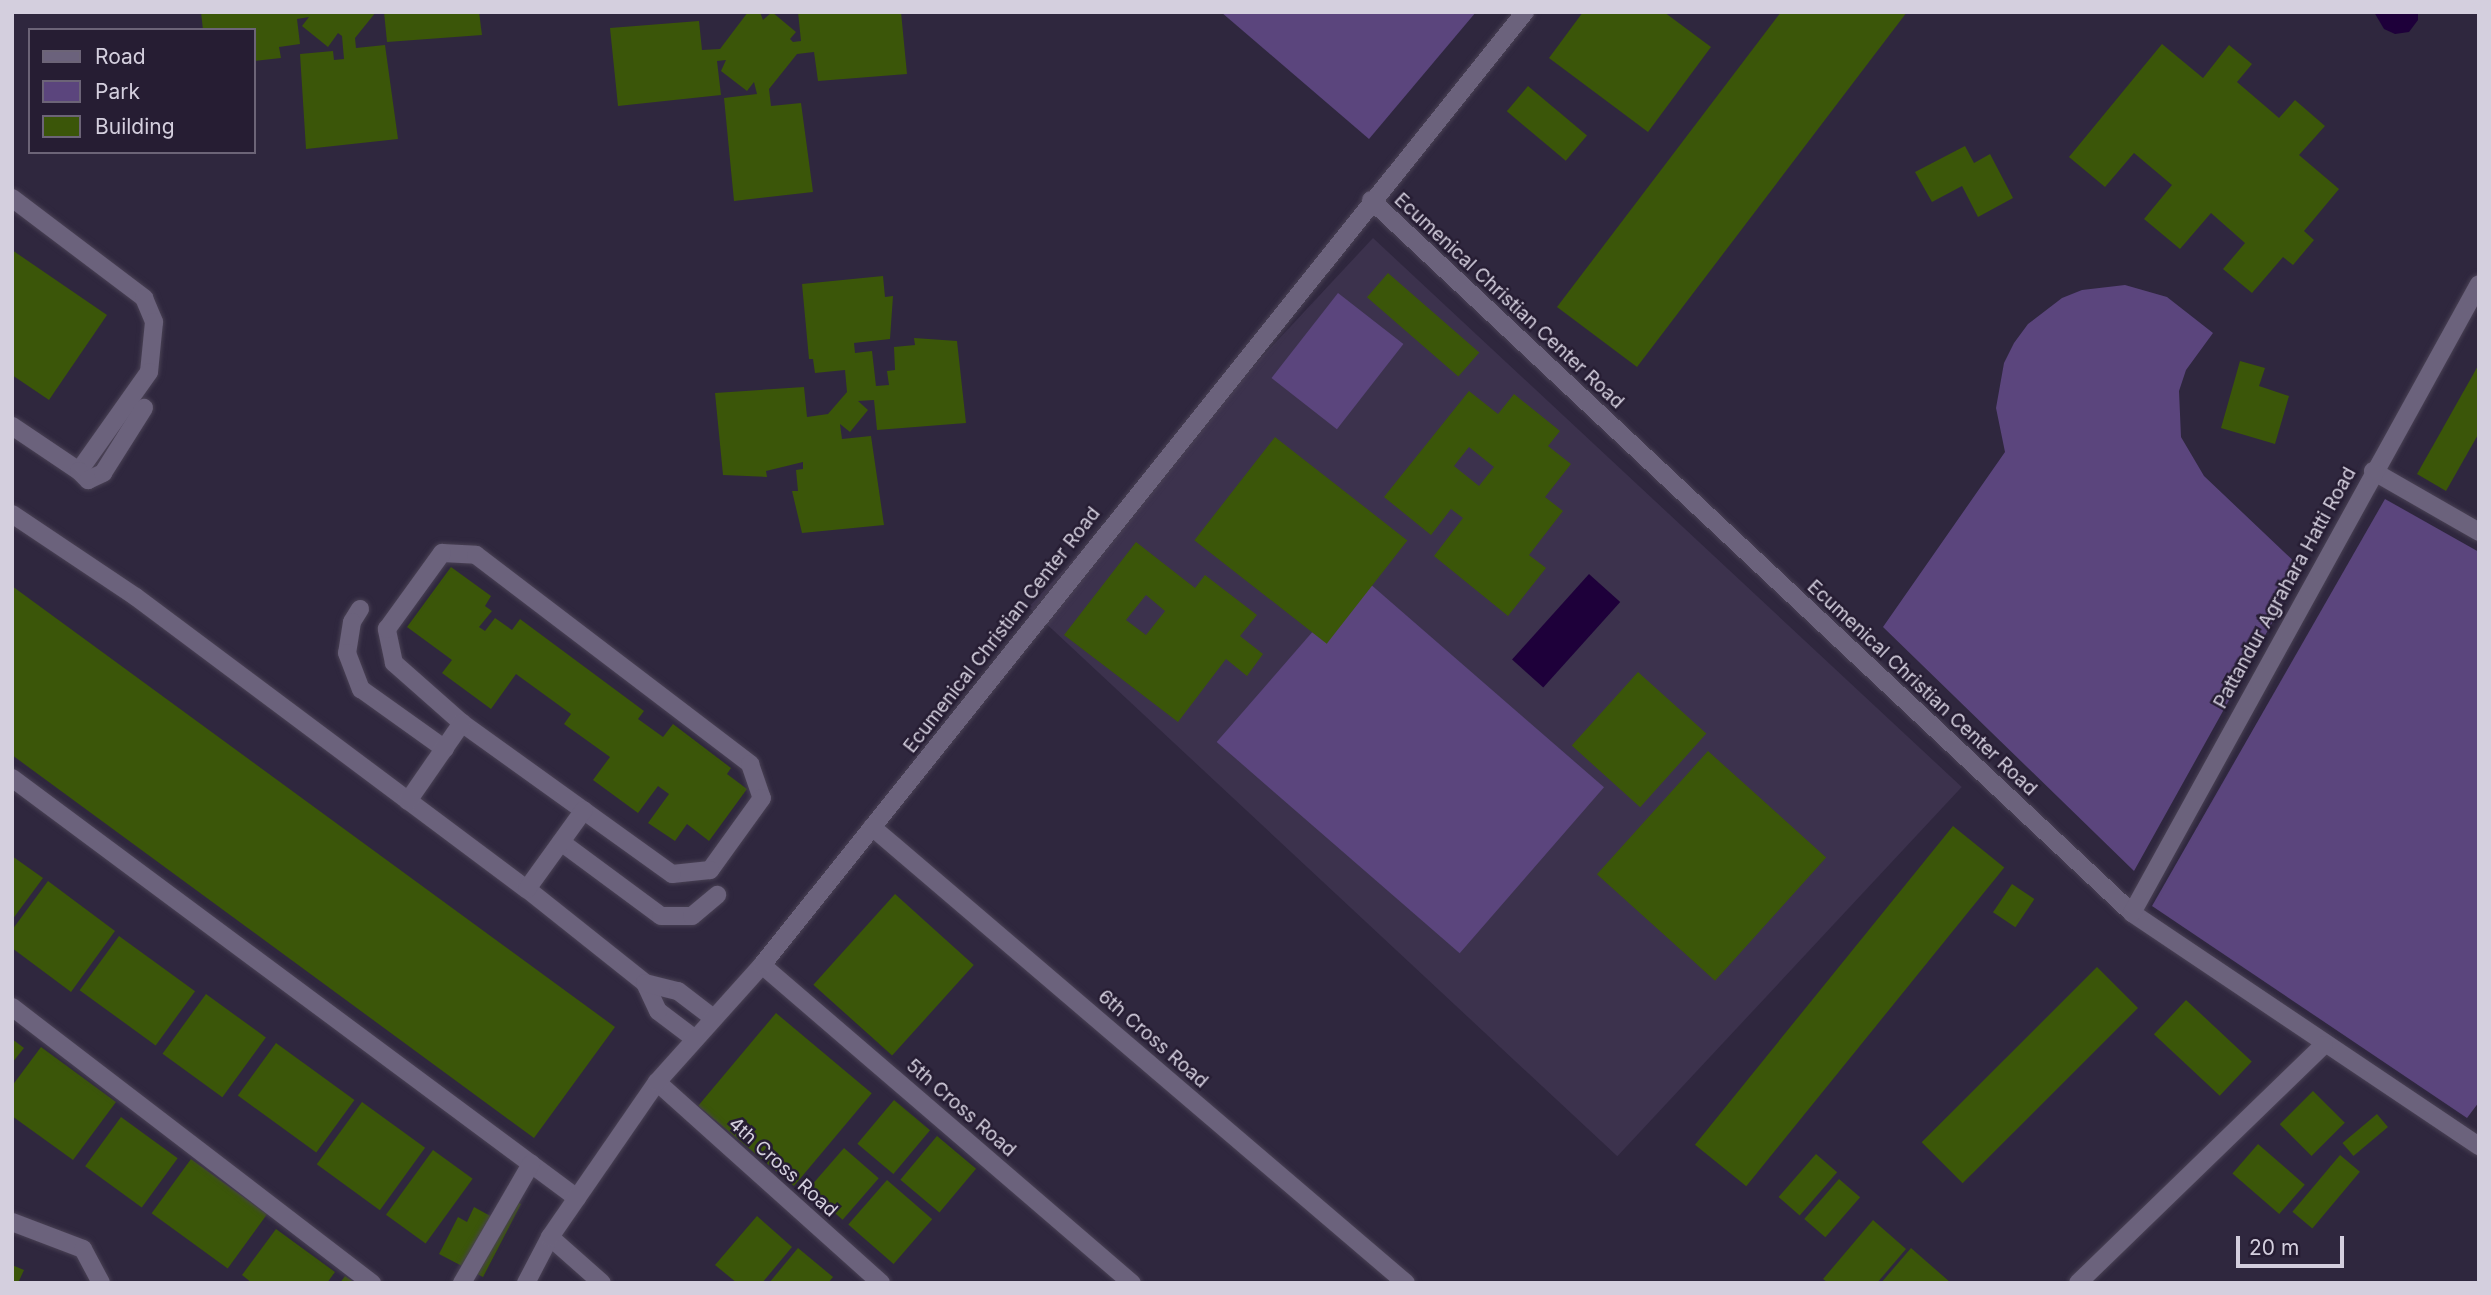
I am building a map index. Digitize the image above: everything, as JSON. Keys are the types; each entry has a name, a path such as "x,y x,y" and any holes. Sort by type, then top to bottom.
{"street":[{"path":"1371,200 1525,12"},
{"path":"12,198 144,298 154,322 149,372 79,471"},
{"name":"Ecumenical Christian Center Road","path":"526,1283 550,1237 657,1082 712,1017 762,965 1371,200 2132,914 2324,1045 2478,1144"},
{"name":"Pattandur Agrahara Hatti Road","path":"2132,914 2373,471 2479,284"},
{"path":"12,426 79,471 88,480 103,473 144,408"},
{"path":"2373,471 2479,532"},
{"path":"12,514 136,597 527,889 645,983 659,1011 695,1039"},
{"path":"442,553 476,555 520,588 750,765 762,798 710,870 672,874 462,723 394,663 387,629 442,553"},
{"path":"360,608 352,622 347,653 360,689 445,749"},
{"path":"408,801 462,723"},
{"path":"12,778 577,1198"},
{"path":"527,889 584,810"},
{"name":"6th Cross Road","path":"872,827 1406,1283"},
{"path":"561,842 661,916 692,916 718,895"},
{"name":"5th Cross Road","path":"762,965 1132,1283"},
{"path":"645,983 678,991 712,1017"},
{"path":"12,1007 372,1283"},
{"path":"2078,1283 2324,1045"},
{"name":"4th Cross Road","path":"657,1082 881,1283"},
{"path":"462,1283 531,1164"},
{"path":"12,1222 83,1249 101,1283"},
{"path":"550,1237 602,1283"}],"shaded area":[{"path":"2374,12 2418,12 2418,20 2409,32 2395,34 2384,29"},
{"path":"1373,238 1962,787 1617,1156 1029,607"},
{"path":"1589,574 1620,602 1543,688 1512,659"}],"green space":[{"path":"1221,12 1476,12 1369,139"},
{"path":"2125,285 2167,297 2213,333 2186,370 2179,391 2181,437 2204,476 2302,569 2134,871 1883,627 2005,452 1996,408 2004,363 2014,343 2028,324 2062,298 2082,290"},
{"path":"1338,293 1403,344 1337,429 1272,378"},
{"path":"2385,499 2479,552 2479,1102 2467,1118 2152,906"},
{"path":"1361,576 1604,787 1460,953 1217,742"}],"building":[{"path":"201,12 376,12 355,38 356,48 385,45 398,139 306,149 300,54 333,51 334,60 344,59 342,36 338,33 328,47 302,26 309,17 297,19 300,44 279,47 281,58 256,61 256,28 203,28"},
{"path":"384,12 479,12 482,35 387,42"},
{"path":"748,12 760,12 763,20 772,12 796,32 790,39 793,42 801,41 798,12 901,12 907,74 818,81 814,52 797,54 769,89 771,106 801,103 813,192 734,201 724,98 757,94 754,82 747,91 721,71 726,60 717,61 721,95 618,106 610,28 699,21 702,50 720,49"},
{"path":"1583,12 1664,12 1711,47 1648,132 1549,58"},
{"path":"1781,12 1907,12 1637,367 1557,307"},
{"path":"2162,44 2203,78 2229,45 2252,64 2237,82 2279,118 2295,100 2325,126 2299,155 2339,189 2304,231 2314,240 2293,265 2283,257 2252,293 2223,269 2245,243 2211,213 2180,249 2144,219 2172,185 2134,153 2105,187 2069,157"},
{"path":"1528,86 1587,135 1566,161 1507,111"},
{"path":"1965,146 1974,163 1990,154 2013,198 1978,217 1962,186 1932,202 1915,172"},
{"path":"12,250 107,315 49,400 12,375"},
{"path":"1388,273 1479,352 1458,377 1367,297"},
{"path":"883,276 885,297 893,296 890,339 854,343 855,353 872,351 876,386 889,385 887,371 895,370 894,347 915,345 914,338 957,341 966,423 877,430 874,400 858,401 868,410 850,432 840,424 842,439 871,436 884,525 802,533 792,491 798,491 796,470 803,469 803,462 766,471 767,477 723,475 715,393 804,387 807,417 828,414 847,392 845,370 815,373 813,359 809,359 802,284"},
{"path":"2240,361 2265,368 2259,386 2289,396 2275,444 2221,428"},
{"path":"2479,364 2479,433 2446,491 2417,474"},
{"path":"1469,391 1498,414 1514,394 1560,431 1548,446 1571,464 1545,497 1563,511 1529,555 1546,568 1508,616 1434,556 1463,518 1451,509 1431,535 1384,497","holes":["1469,447 1494,467 1479,486 1454,466"]},
{"path":"1275,437 1407,540 1327,644 1194,540"},
{"path":"1136,542 1195,588 1205,575 1257,615 1240,636 1263,654 1247,676 1226,659 1178,722 1064,635","holes":["1146,595 1165,611 1146,635 1126,620"]},
{"path":"451,567 491,596 485,606 492,611 479,627 485,631 495,618 512,630 520,619 644,711 638,719 663,737 673,724 731,768 727,774 747,789 709,841 687,824 675,841 648,823 669,794 658,786 638,813 593,780 610,757 564,724 571,714 516,674 491,709 442,673 452,660 407,627"},
{"path":"12,586 615,1027 534,1138 12,755"},
{"path":"1638,672 1706,734 1640,807 1572,746"},
{"path":"1708,751 1826,857 1715,981 1597,874"},
{"path":"1953,826 2004,868 1746,1186 1695,1145"},
{"path":"12,856 43,878 12,920"},
{"path":"48,881 115,931 71,992 12,948 12,930"},
{"path":"2012,884 2034,899 2015,927 1993,912"},
{"path":"895,894 974,965 892,1056 813,985"},
{"path":"119,936 195,991 156,1045 80,990"},
{"path":"2097,967 2138,1008 1963,1183 1922,1142"},
{"path":"206,994 266,1037 222,1097 163,1054"},
{"path":"2186,1000 2252,1061 2220,1096 2154,1034"},
{"path":"776,1013 872,1093 794,1186 698,1106"},
{"path":"12,1039 24,1048 12,1063"},
{"path":"276,1043 354,1100 316,1153 238,1096"},
{"path":"41,1047 116,1102 73,1160 12,1116 12,1086"},
{"path":"2313,1091 2345,1123 2312,1156 2280,1124"},
{"path":"894,1100 930,1130 893,1174 857,1144"},
{"path":"362,1102 425,1148 380,1210 317,1164"},
{"path":"2377,1114 2388,1127 2353,1156 2343,1143"},
{"path":"121,1117 178,1158 142,1207 85,1166"},
{"path":"937,1136 976,1169 939,1212 900,1180"},
{"path":"2258,1144 2305,1185 2279,1214 2232,1173"},
{"path":"844,1148 879,1178 843,1220 808,1190"},
{"path":"433,1150 473,1179 426,1244 386,1215"},
{"path":"1816,1154 1837,1172 1800,1215 1779,1197"},
{"path":"2340,1155 2360,1172 2312,1228 2292,1212"},
{"path":"191,1159 267,1214 228,1268 152,1213"},
{"path":"1839,1179 1860,1197 1825,1237 1804,1219"},
{"path":"887,1180 932,1219 894,1264 848,1225"},
{"path":"506,1196 521,1204 483,1277 439,1254 458,1217 467,1222 474,1207 494,1218"},
{"path":"757,1216 792,1247 762,1283 737,1283 715,1265"},
{"path":"1873,1220 1906,1249 1877,1283 1828,1283 1823,1279"},
{"path":"276,1229 335,1272 327,1283 252,1283 242,1275"},
{"path":"798,1248 833,1277 828,1283 769,1283"},
{"path":"1911,1248 1951,1283 1881,1283"},
{"path":"12,1265 24,1270 18,1283 12,1283"},
{"path":"345,1276 355,1283 340,1283"}]}
